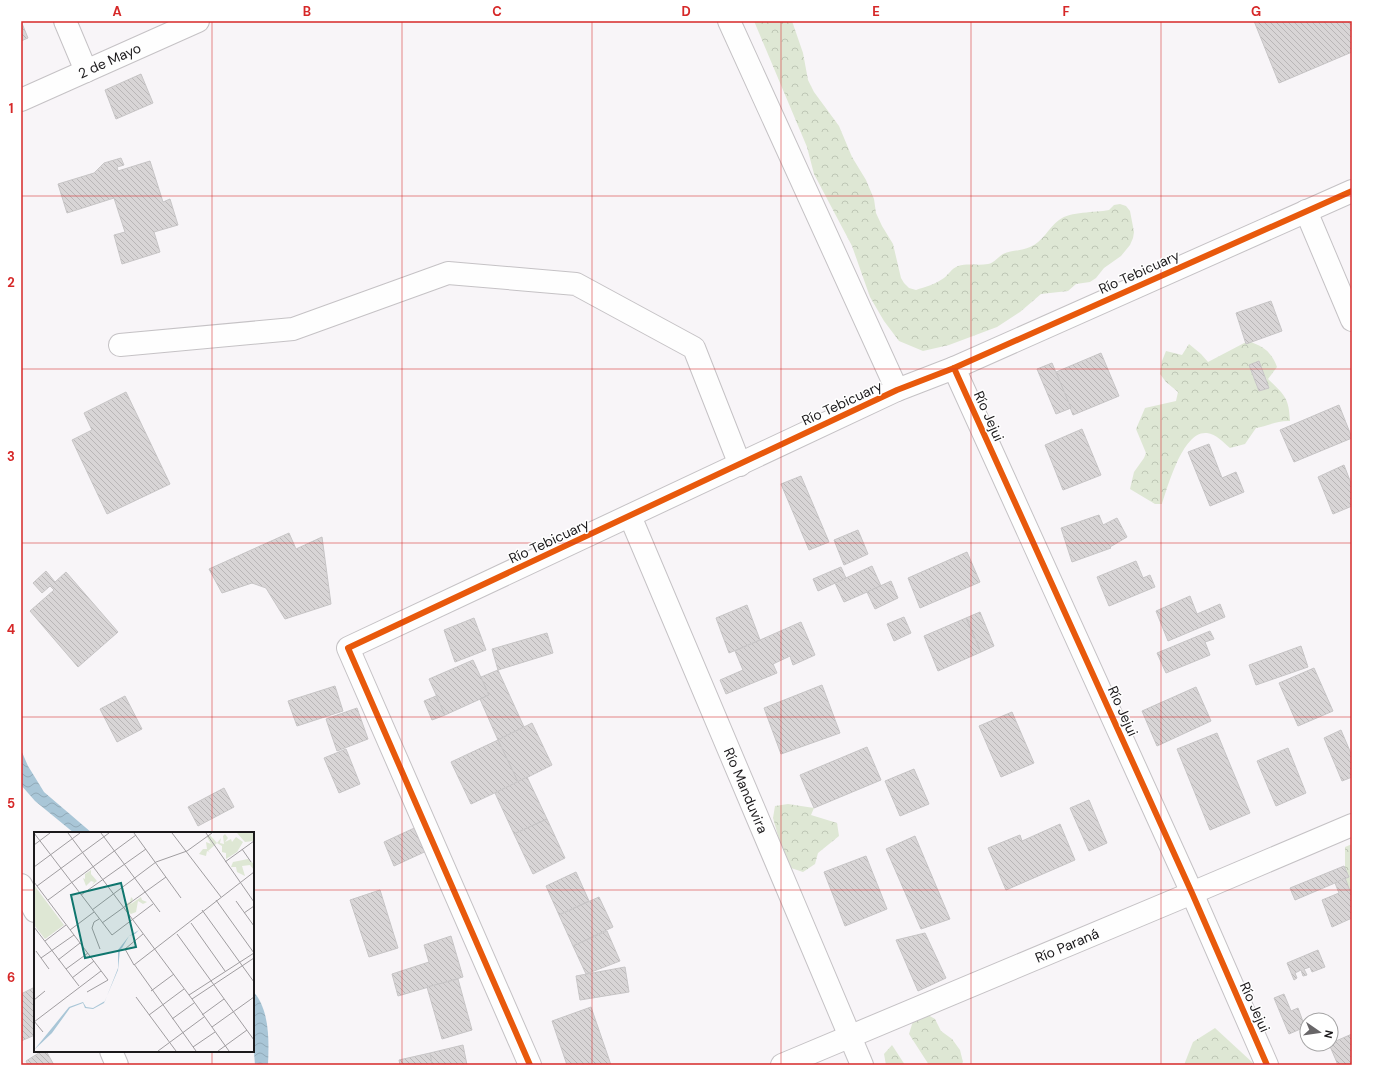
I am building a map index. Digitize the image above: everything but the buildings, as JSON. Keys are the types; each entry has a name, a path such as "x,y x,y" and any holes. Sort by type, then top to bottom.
{"street":[{"path":"65,21 86,71"},
{"name":"2 de Mayo","path":"21,100 198,21"},
{"path":"729,21 897,390"},
{"name":"Río Tebicuary","path":"530,1065 348,648 897,390 954,368 1352,191"},
{"path":"1306,211 1352,320"},
{"path":"120,345 293,329 448,273 576,284 694,348 740,465"},
{"name":"Río Jejui","path":"954,368 1192,894 1267,1065"},
{"name":"Río Manduvira","path":"630,516 862,1065"},
{"name":"Río Paraná","path":"782,1065 1192,894 1352,824"},
{"path":"21,885 34,909"},
{"path":"111,1052 117,1065"}],"green space":[{"path":"754,21 792,21 803,53 808,80 814,92 839,126 852,157 866,180 874,199 876,213 893,244 901,278 909,288 916,290 934,284 958,266 984,265 994,261 1003,254 1035,245 1055,223 1064,217 1109,210 1114,205 1120,204 1126,206 1130,211 1134,232 1130,245 1121,256 1104,268 1096,278 1090,282 1076,284 1068,291 1041,294 1020,312 997,327 949,345 923,351 899,341 884,321 870,297 852,246 814,174 807,147"},
{"path":"1248,341 1266,350 1275,361 1277,367 1268,379 1285,397 1289,407 1290,421 1277,422 1256,428 1245,444 1230,448 1214,435 1207,433 1198,434 1184,449 1173,473 1162,504 1155,504 1130,489 1134,472 1146,453 1136,429 1145,408 1176,401 1178,392 1166,382 1160,374 1162,361 1166,351 1182,355 1189,344 1208,362"},
{"path":"788,804 814,808 811,815 837,823 839,836 818,853 815,864 803,872 791,868 784,857 773,818 775,806"},
{"path":"1352,844 1352,896 1345,878 1345,847"},
{"path":"923,1012 935,1019 941,1031 952,1039 960,1050 963,1062 961,1065 929,1065 909,1034 913,1021"},
{"path":"1215,1028 1254,1065 1184,1065 1193,1042"},
{"path":"892,1045 905,1065 886,1065 884,1054"}],"water":[{"path":"21,750 28,766 44,792 91,832 73,832 35,801 21,785"},
{"path":"254,992 263,1007 268,1036 268,1065 255,1065"}],"cycle path":[{"path":"530,1065 348,648 897,390 954,368 1352,191"},
{"path":"954,368 1192,893 1267,1065"}]}
